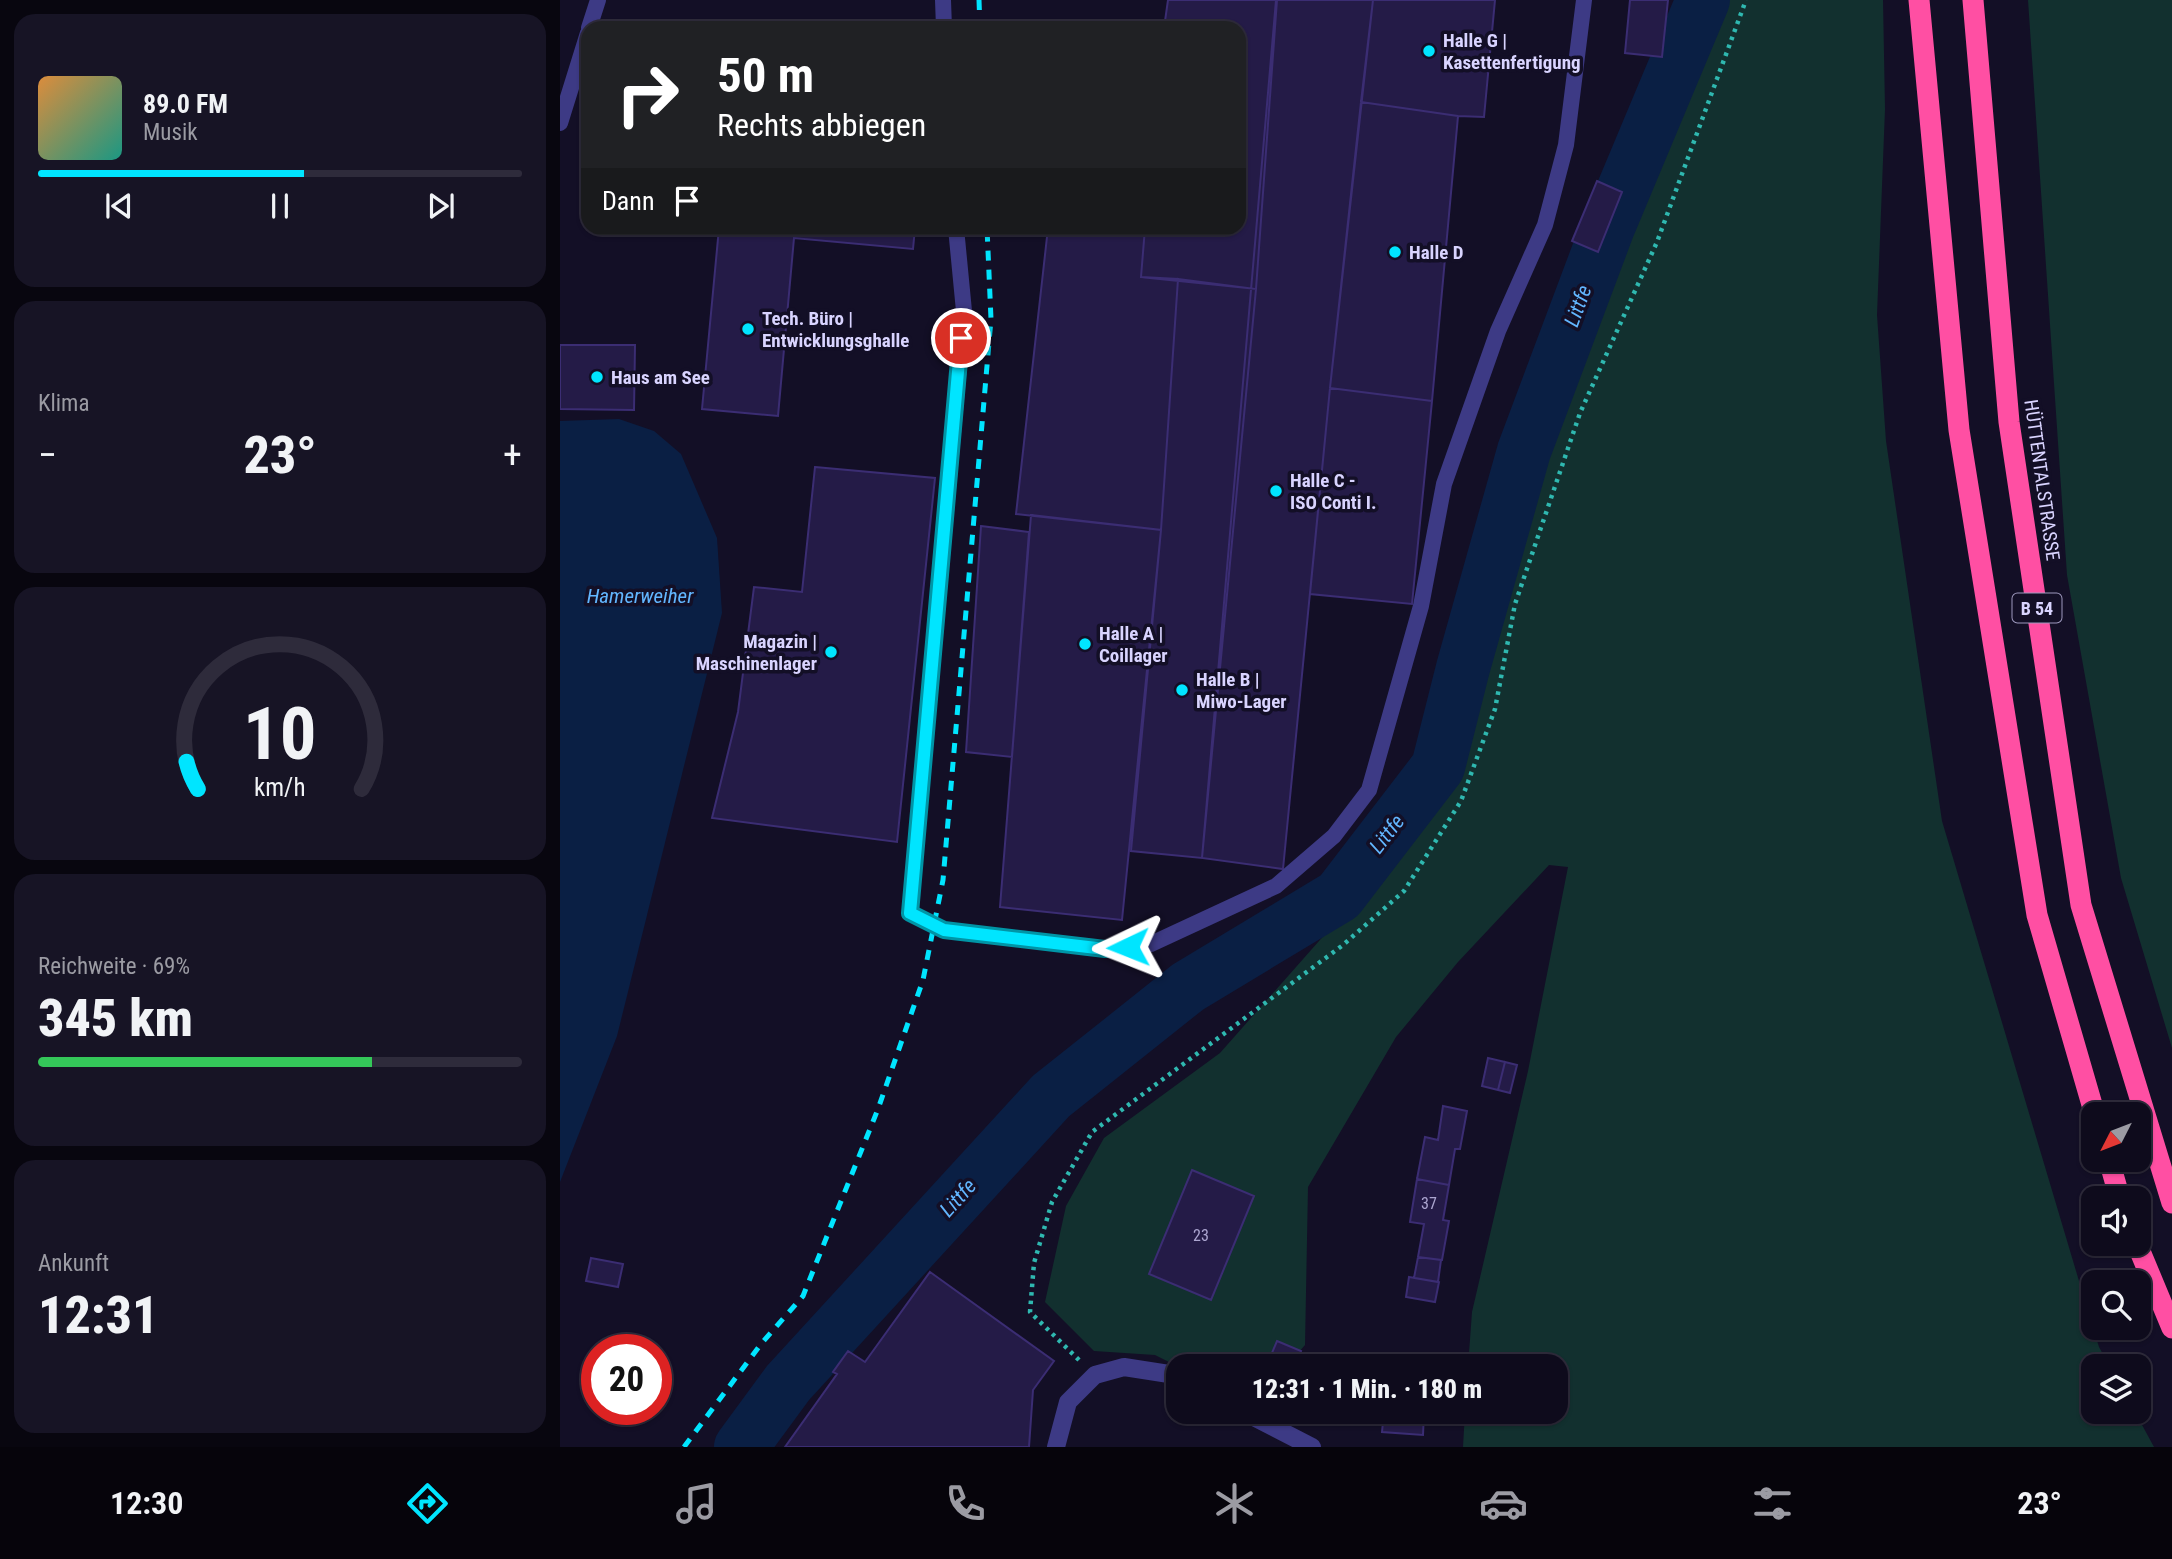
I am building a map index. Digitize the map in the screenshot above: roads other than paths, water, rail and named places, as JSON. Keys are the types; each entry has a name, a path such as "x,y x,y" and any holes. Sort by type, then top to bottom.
{"highway":[{"name":"B 54","path":"1919,0 1959,430 2037,915 2091,1102"},
{"name":"HÜTTENTALSTRASSE","path":"1973,0 2009,422 2081,905 2172,1203"},
{"path":"2142,1256 2172,1328"}],"street":[{"path":"1056,1447 1068,1402 1095,1375 1124,1367 1166,1374"},
{"path":"1267,1424 1312,1447"}],"lane":[{"path":"592,21 598,0"},
{"path":"943,0 944,21"},
{"path":"957,235 964,310 910,913 944,930 1105,949 1151,944 1276,886 1334,836 1369,790 1421,606 1444,484 1498,331 1545,225 1566,145 1584,0"},
{"path":"560,123 581,56"}],"water":[{"name":"Hamerweiher","path":"619,419 654,431 681,454 717,538 722,613 617,1036 560,1182 560,421"}],"waterway":[{"name":"Littfe","path":"741,1447 788,1383 1051,1096 1188,987 1339,896 1438,767 1524,451 1608,227 1703,0"}],"railway":[{"path":"979,0 980,21"},
{"path":"684,1447 761,1344 803,1296 878,1109 923,980 943,880 991,319 987,235"}],"place":[{"name":"Halle G | Kasettenfertigung","path":"1429,51"},
{"name":"Halle D","path":"1395,252"},
{"name":"Tech. Büro | Entwicklungsghalle","path":"748,329"},
{"name":"Haus am See","path":"597,377"},
{"name":"Halle C - ISO Conti I.","path":"1276,491"},
{"name":"Halle A | Coillager","path":"1085,644"},
{"name":"Magazin | Maschinenlager","path":"831,652"},
{"name":"Halle B | Miwo-Lager","path":"1182,690"}]}
